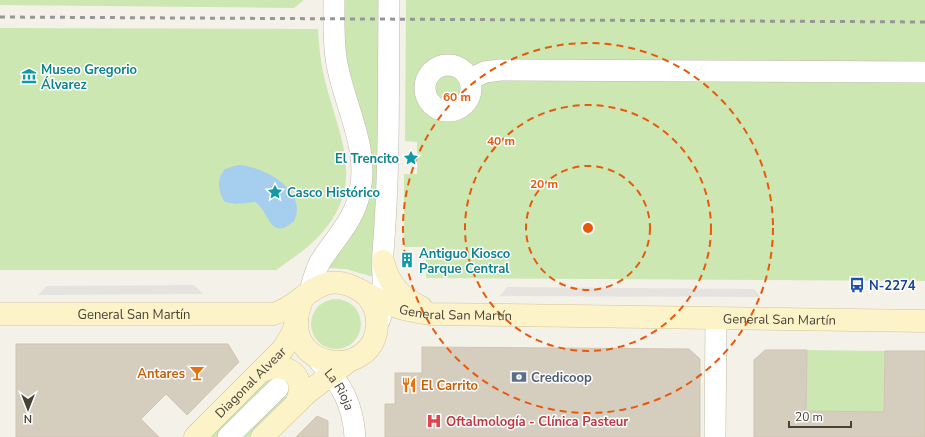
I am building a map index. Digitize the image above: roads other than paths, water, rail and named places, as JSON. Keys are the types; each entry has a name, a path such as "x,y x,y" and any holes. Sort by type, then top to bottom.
{"main road":[{"path":"383,261 390,282 405,299 420,307 443,315"},
{"name":"General San Martín","path":"0,314 264,314 280,312 318,287 335,283 347,284 383,302 404,310 443,315 925,321"},
{"path":"262,437 297,402 331,373 359,356 367,349 373,340 376,329 376,317 373,306 367,296 358,289"},
{"name":"Diagonal Alvear","path":"195,437 283,349 292,334 307,294"},
{"name":"Diagonal Alvear","path":"297,320 299,336 308,350 316,357 327,362 349,361"},
{"path":"262,371 269,368 281,367 292,371 299,382 300,395 297,402"}],"street":[{"path":"307,294 320,262 353,215 357,205 362,179 363,166 360,146 337,64 334,30 334,0"},
{"path":"376,329 383,302 383,261 387,205 389,0"},
{"path":"470,79 485,72 500,70 925,72"},
{"path":"715,437 716,318"},
{"name":"La Rioja","path":"308,350 331,373 346,396 353,415 355,437"},
{"path":"228,437 278,388"}],"water":[{"path":"238,165 248,166 270,175 281,182 289,190 295,199 297,210 294,221 286,227 275,227 260,206 255,202 236,204 225,202 219,186 220,177 225,169"}],"railway":[{"path":"0,17 925,22"}],"place":[{"name":"Museo Gregorio Álvarez","path":"29,76"},
{"name":"El Trencito","path":"411,158"},
{"name":"Casco Histórico","path":"275,192"},
{"name":"Antiguo Kiosco Parque Central","path":"407,260"},
{"name":"N-2274","path":"857,285"},
{"name":"Antares","path":"197,373"},
{"name":"Credicoop","path":"519,377"},
{"name":"El Carrito","path":"409,385"},
{"name":"Oftalmología - Clínica Pasteur","path":"434,421"}]}
